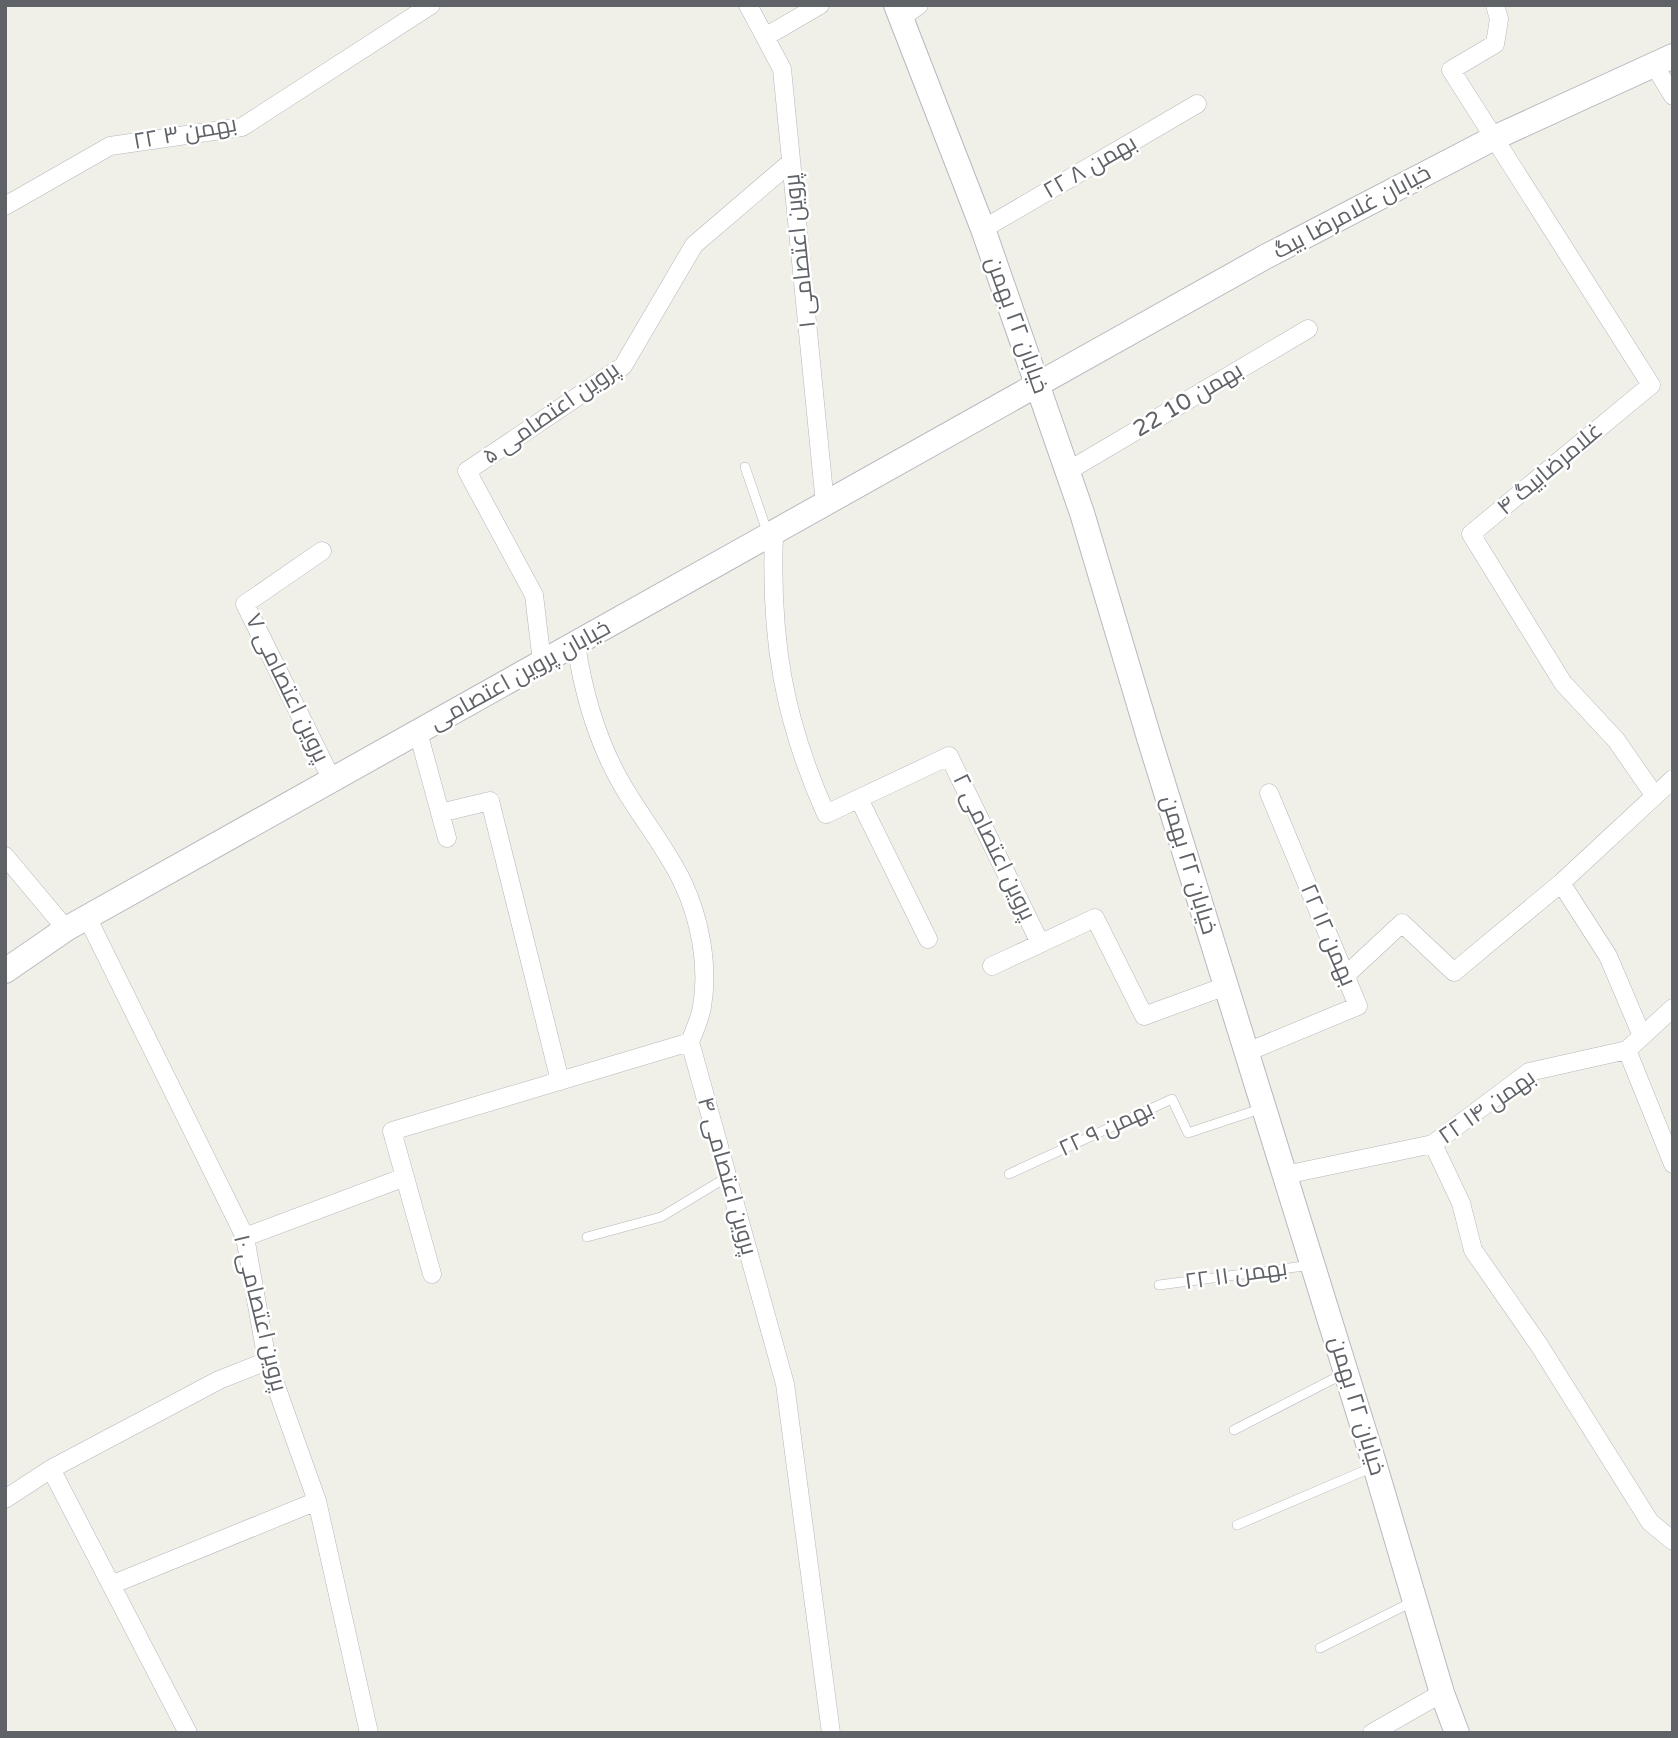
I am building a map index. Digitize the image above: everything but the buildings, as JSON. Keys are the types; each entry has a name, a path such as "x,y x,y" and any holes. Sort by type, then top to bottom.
{"street":[{"name":"۲۲ بهمن ۳","path":"5,206 110,146 242,127 431,5"},
{"name":"پروین اعتصامی ۱","path":"748,5 782,69 825,504"},
{"path":"765,37 820,5"},
{"path":"1494,138 1451,70 1495,44 1499,19 1495,5"},
{"name":"خیابان ۲۲ بهمن","path":"905,10 1068,471 1375,1466 1442,1693 1457,1733"},
{"path":"1663,60 1673,96"},
{"name":"خیابان غلامرضا بیگ","path":"1039,384 1265,257 1494,138 1663,60"},
{"name":"۲۲ بهمن ۸","path":"983,229 1197,104"},
{"name":"غلامرضابیگ ۴","path":"1494,138 1651,385 1471,534 1563,684 1616,740 1655,796"},
{"name":"پروین اعتصامی ۵","path":"542,662 534,595 467,471 623,366 694,245 791,162"},
{"name":"22 بهمن 10","path":"1068,471 1308,329"},
{"name":"خیابان پروین اعتصامی","path":"5,971 76,923 1039,384"},
{"name":"پروین اعتصامی ۲","path":"771,534 775,632 782,682 794,730 826,814 949,756 1040,943"},
{"name":"پروین اعتصامی ۷","path":"322,551 245,604 332,780"},
{"path":"432,1274 392,1130 690,1042 702,1007 704,964 697,922 682,882 620,781 597,731 581,679 576,643"},
{"path":"418,732 447,838"},
{"path":"1345,976 1402,923 1454,972 1561,883 1673,779"},
{"name":"۲۲ بهمن ۱۲","path":"1247,1052 1358,1006 1269,793"},
{"path":"859,799 928,939"},
{"path":"440,813 490,801 560,1081"},
{"name":"پروین اعتصامی ۱۰","path":"5,856 76,923 245,1237 267,1361 317,1501 369,1733"},
{"path":"1561,883 1608,956 1642,1036"},
{"path":"992,966 1095,918 1144,1016 1226,986"},
{"path":"1673,1007 1627,1050 1673,1164"},
{"name":"پروین اعتصامی ۴","path":"690,1042 785,1384 831,1733"},
{"name":"۲۲ بهمن ۱۴","path":"1285,1175 1433,1144 1529,1072 1627,1050"},
{"path":"1433,1144 1461,1203 1473,1250 1539,1345 1650,1522 1673,1541"},
{"path":"245,1237 405,1177"},
{"path":"5,1499 51,1469 219,1380 267,1361"},
{"path":"51,1469 188,1733"},
{"path":"111,1585 317,1501"},
{"path":"1372,1733 1442,1693"}],"lane":[{"path":"745,467 771,534"},
{"name":"۲۲ بهمن ۹","path":"1009,1174 1172,1099 1188,1133 1264,1107"},
{"path":"587,1237 661,1217 727,1177"},
{"name":"۲۲ بهمن ۱۱","path":"1159,1285 1313,1265"},
{"path":"1234,1430 1346,1373"},
{"path":"1237,1525 1375,1466"},
{"path":"1320,1648 1415,1601"}]}
